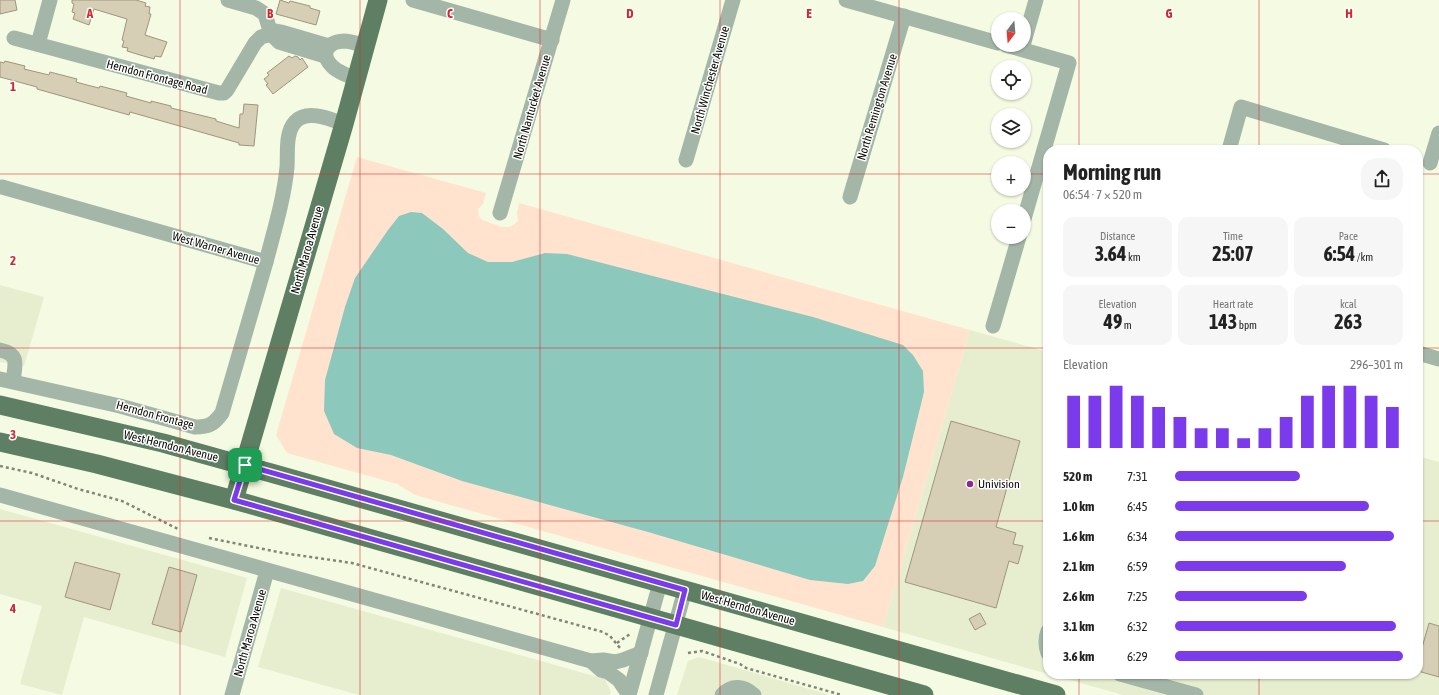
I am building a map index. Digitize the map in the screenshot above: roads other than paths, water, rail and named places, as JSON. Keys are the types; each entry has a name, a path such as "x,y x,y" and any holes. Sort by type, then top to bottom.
{"main road":[{"name":"North Maroa Avenue","path":"234,500 344,124 378,0"},
{"name":"West Herndon Avenue","path":"0,405 163,443 245,465 660,584 1056,695"},
{"path":"0,442 97,464 234,500 924,695"}],"street":[{"path":"38,44 50,0"},
{"path":"228,0 256,8 265,14 271,34 276,31 281,32 327,51"},
{"path":"413,0 552,40"},
{"name":"North Nantucket Avenue","path":"500,213 563,0"},
{"name":"North Winchester Avenue","path":"686,160 733,0"},
{"path":"846,0 991,41"},
{"path":"1031,17 1036,0"},
{"name":"North Remington Avenue","path":"850,197 904,16"},
{"name":"Herndon Frontage Road","path":"14,38 219,93 224,93 228,90 255,43 261,37 271,34"},
{"path":"356,79 334,68 328,61 327,51 334,43 342,41 349,41 365,46"},
{"path":"1031,48 1069,63 1045,145"},
{"path":"1230,145 1241,108 1367,145"},
{"name":"West Warner Avenue","path":"2,187 266,262 281,203 286,176 289,136 291,129 295,122 302,118 312,116 325,117 344,124"},
{"path":"1429,163 1439,133"},
{"path":"1028,204 1043,153"},
{"path":"993,326 1017,244"},
{"name":"Herndon Frontage","path":"6,380 120,406 195,427 207,427 212,425 222,414 266,262"},
{"path":"0,350 8,352 14,356 15,360 6,380"},
{"path":"1423,354 1439,359"},
{"path":"0,496 591,661 603,660 615,662 641,653"},
{"name":"North Maroa Avenue","path":"232,695 267,570"},
{"path":"629,695 660,584"},
{"path":"656,695 685,590"},
{"path":"591,661 601,670 608,672 619,680 629,695"},
{"path":"1138,679 1196,695"},
{"path":"722,695 730,688 738,686 744,688 752,694"}],"water":[{"path":"411,212 422,213 443,229 468,253 488,262 512,262 545,253 567,254 813,317 903,345 913,355 923,371 924,392 903,477 875,566 863,581 848,584 810,580 648,532 462,481 391,455 357,448 334,434 324,411 325,380 345,307 355,278 399,216"}],"place":[{"name":"Univision","path":"970,484"}]}
